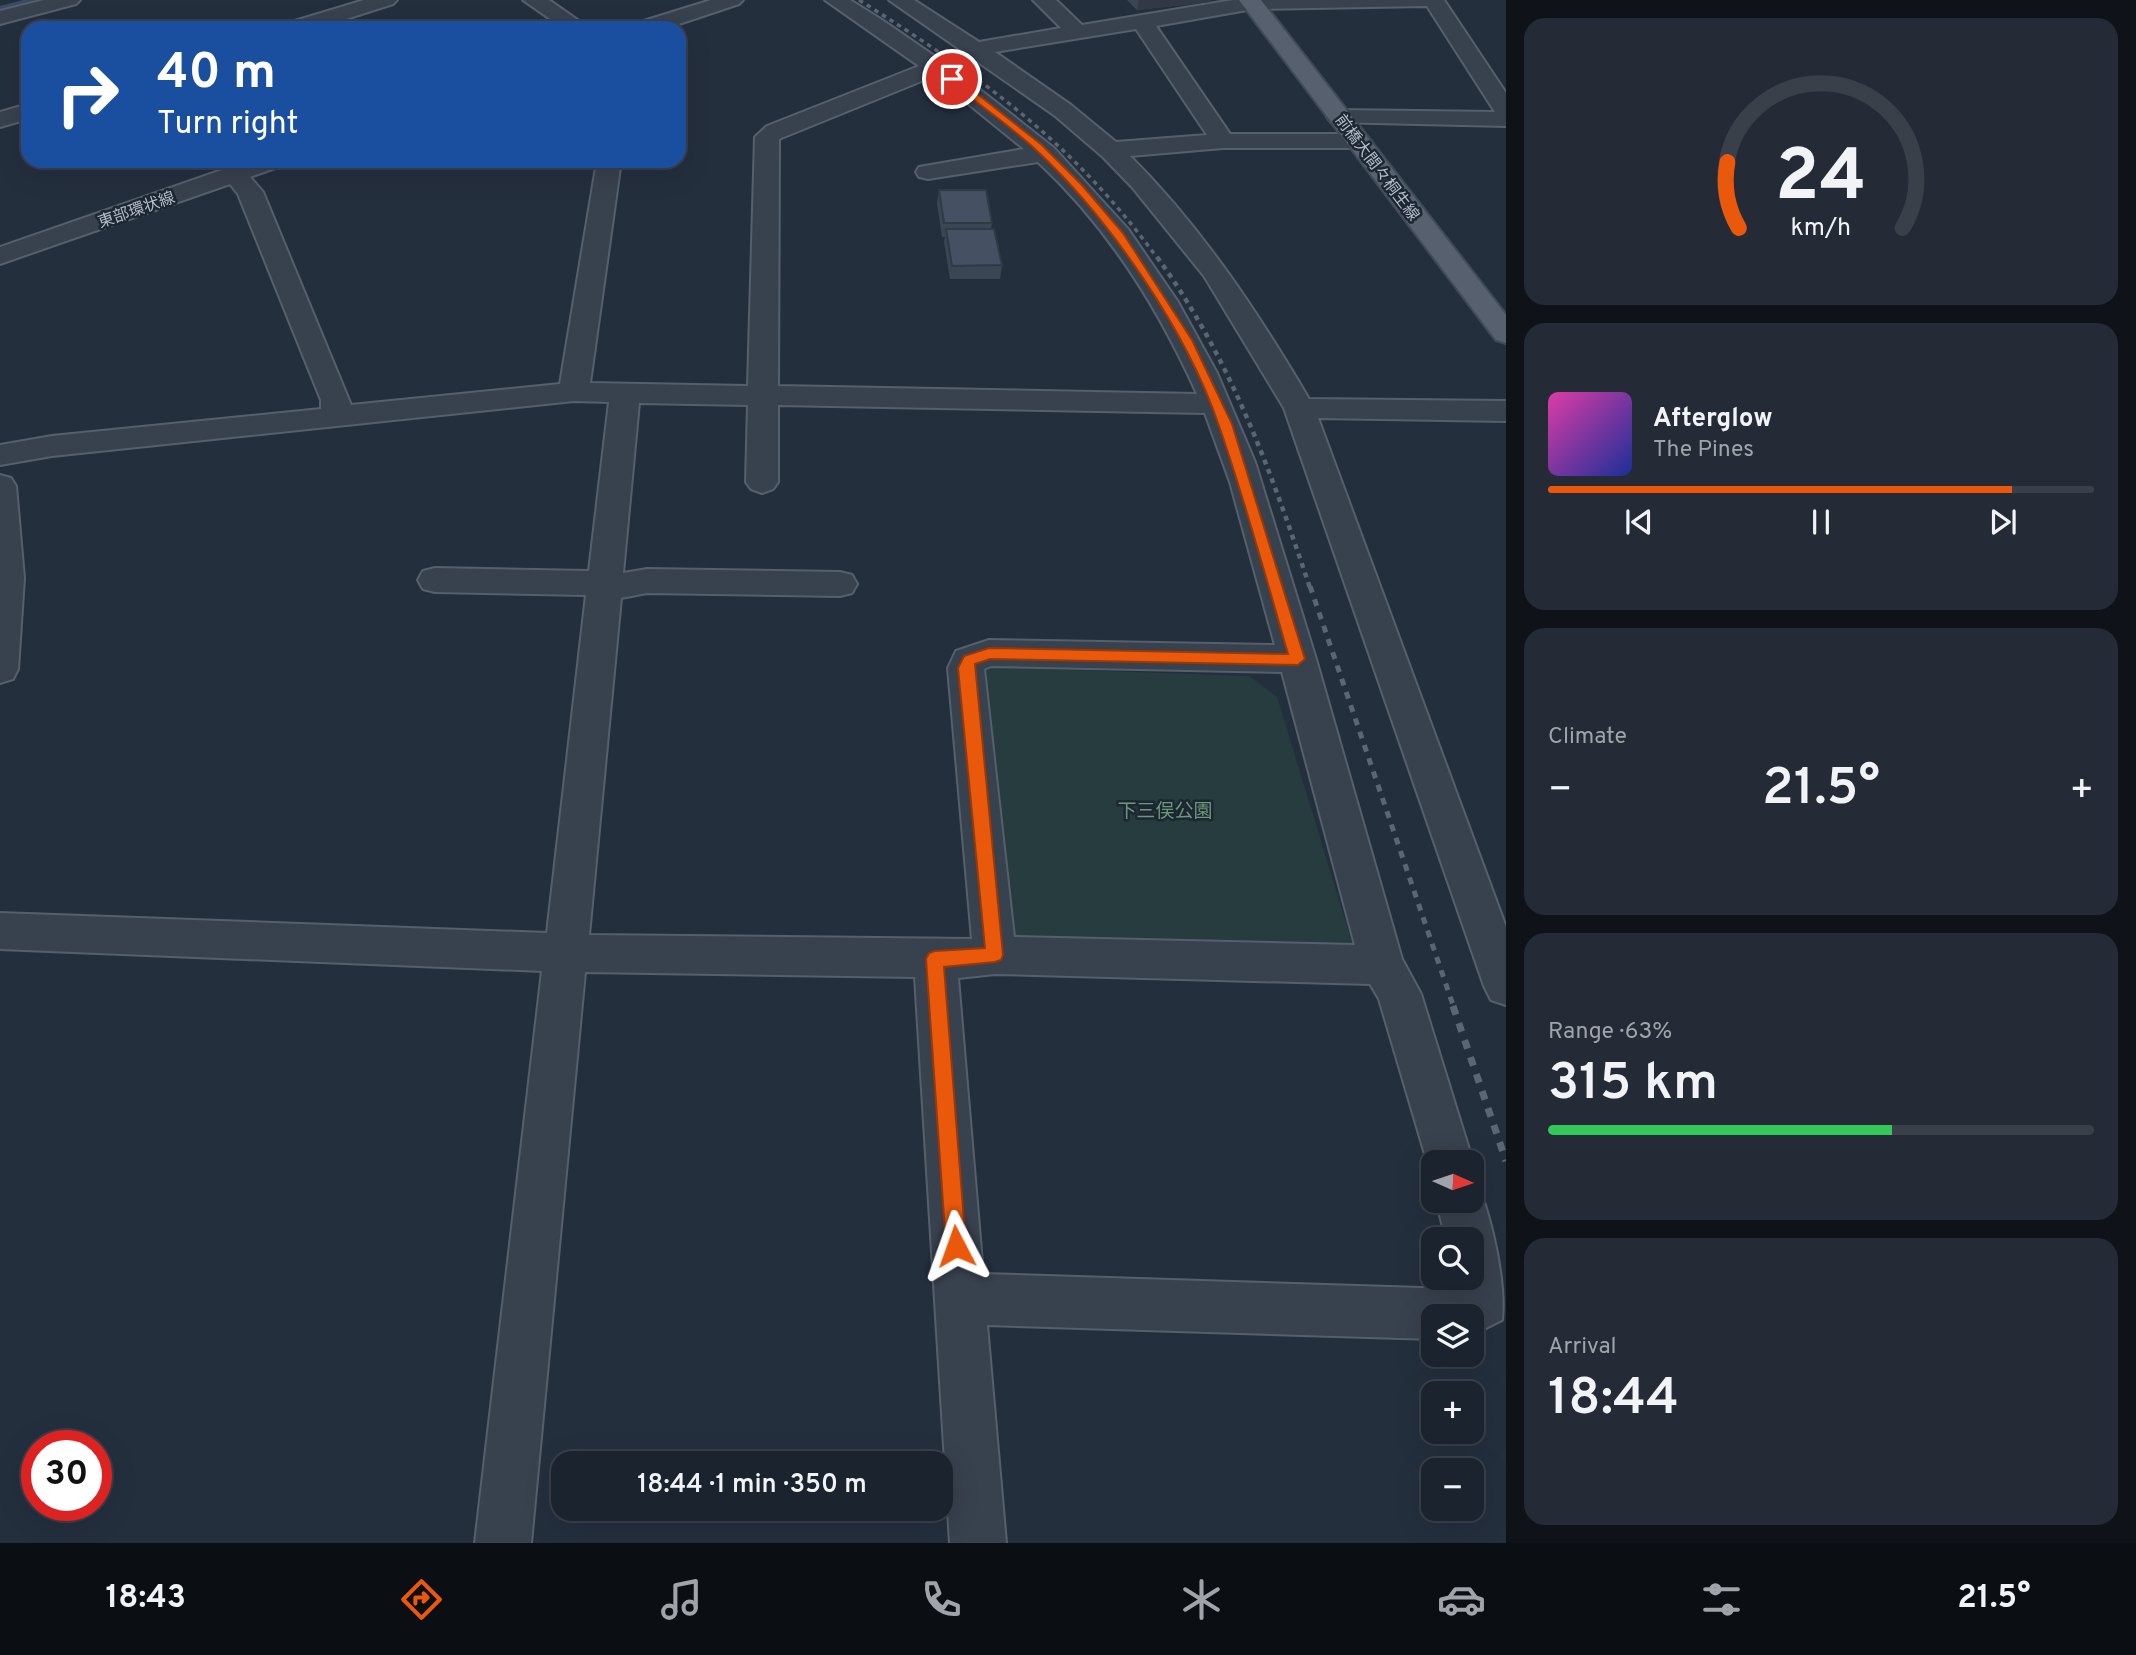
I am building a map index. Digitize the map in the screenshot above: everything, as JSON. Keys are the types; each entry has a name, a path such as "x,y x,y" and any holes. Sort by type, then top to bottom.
{"main road":[{"name":"前橋大間々桐生線","path":"1252,1 1506,334"}],"street":[{"path":"0,18 69,0"},
{"path":"318,21 386,0"},
{"path":"534,0 567,21"},
{"path":"667,21 732,0"},
{"path":"836,0 936,67 1045,153 1098,210 1136,260 1186,340 1225,424 1298,659 1382,965 1399,994 1444,1150"},
{"path":"900,0 1074,120 1110,150 1169,212 1218,273 1256,332 1299,408 1505,978"},
{"path":"1044,0 1076,31"},
{"path":"974,49 1252,1 1431,0 1506,110"},
{"path":"1140,20 1163,48 1223,141"},
{"path":"762,482 767,137 775,131 936,67"},
{"path":"0,120 21,113"},
{"path":"1339,117 1506,119"},
{"path":"1110,150 1223,141 1357,141"},
{"path":"928,172 1045,153"},
{"name":"東部環状線","path":"0,256 252,168"},
{"path":"574,392 608,168"},
{"path":"234,174 250,192 336,400 336,415"},
{"path":"0,456 52,446 574,392 1217,404"},
{"path":"503,1543 625,394"},
{"path":"1299,408 1506,411"},
{"path":"0,486 5,519 8,584 6,633 0,670"},
{"path":"435,580 587,583 605,588 647,581 841,584"},
{"path":"995,955 966,668 969,660 989,653 1298,659"},
{"path":"0,930 566,953 935,959 995,955 1382,965"},
{"path":"935,959 978,1543"},
{"path":"960,1298 1454,1314 1474,1309 1484,1302 1484,1282"}],"green space":[{"name":"下三俣公園","path":"988,667 1249,676 1277,697 1353,946 1008,942 977,680"}],"building":[{"path":"939,190 986,190 992,223 944,223"},
{"path":"946,229 994,229 1002,265 952,266"}],"waterway":[{"path":"0,8 32,0"}],"railway":[{"path":"859,0 945,56 1022,114 1092,180 1126,217 1158,259"},
{"path":"1157,257 1206,334 1246,416 1264,458 1310,588"},
{"path":"1310,586 1454,1008"},
{"path":"1453,1006 1506,1161"}],"route":[{"path":"952,79 1039,147 1119,235 1161,298 1202,369 1225,424 1298,659 989,653 969,660 966,668 995,955 935,959 956,1246"}]}
